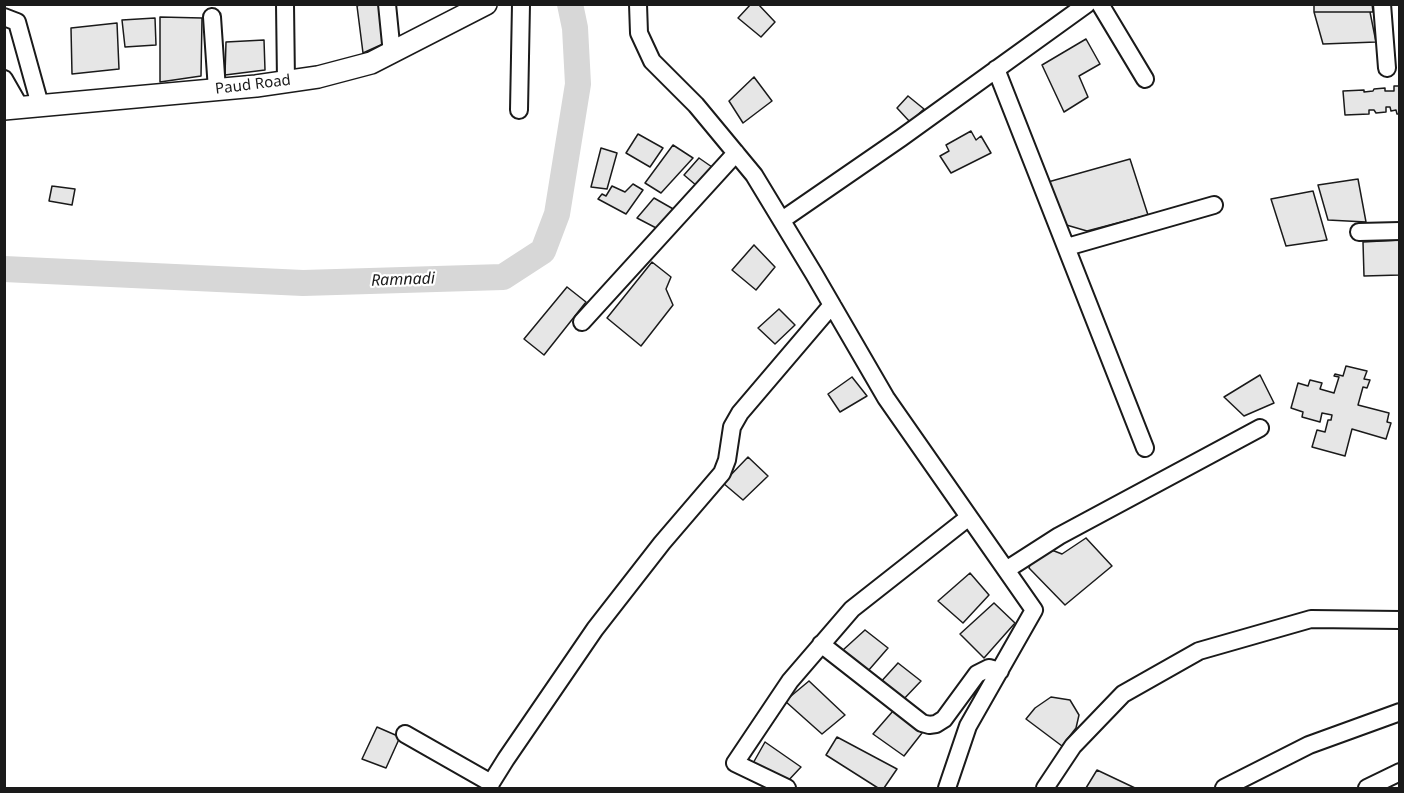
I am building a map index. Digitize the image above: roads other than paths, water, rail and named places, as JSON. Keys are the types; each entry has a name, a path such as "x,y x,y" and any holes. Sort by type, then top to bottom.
{"main road":[{"name":"Paud Road","path":"22,107 217,90 318,77 358,67 392,54 485,5"}],"street":[{"path":"285,4 286,81"},
{"path":"387,4 392,54"},
{"path":"519,110 521,4"},
{"path":"638,4 639,33 652,61 696,105 754,175 886,398 1034,610 968,726 947,789"},
{"path":"782,220 901,138 1087,4"},
{"path":"1100,4 1145,78"},
{"path":"1382,4 1387,68"},
{"path":"4,17 17,22 22,107"},
{"path":"212,17 217,90"},
{"path":"996,69 1145,448"},
{"path":"4,79 22,107"},
{"path":"582,322 736,153"},
{"path":"1067,247 1214,205"},
{"path":"1359,232 1400,231"},
{"path":"405,734 491,786 595,629 662,543 722,473 727,460 732,427 740,413 832,305"},
{"path":"1006,570 1059,536 1260,428"},
{"path":"787,789 735,763 790,681 852,609 969,517"},
{"path":"1045,789 1073,746 1123,694 1199,651 1311,619 1400,620"},
{"path":"821,644 922,723 929,725 944,719 977,674 989,668 1000,671"},
{"path":"1224,789 1309,745 1400,712"},
{"path":"1367,789 1400,772"}],"waterway":[{"name":"Ramnadi","path":"4,269 303,283 503,277 543,251 557,214 578,84 575,28 570,4"}]}
